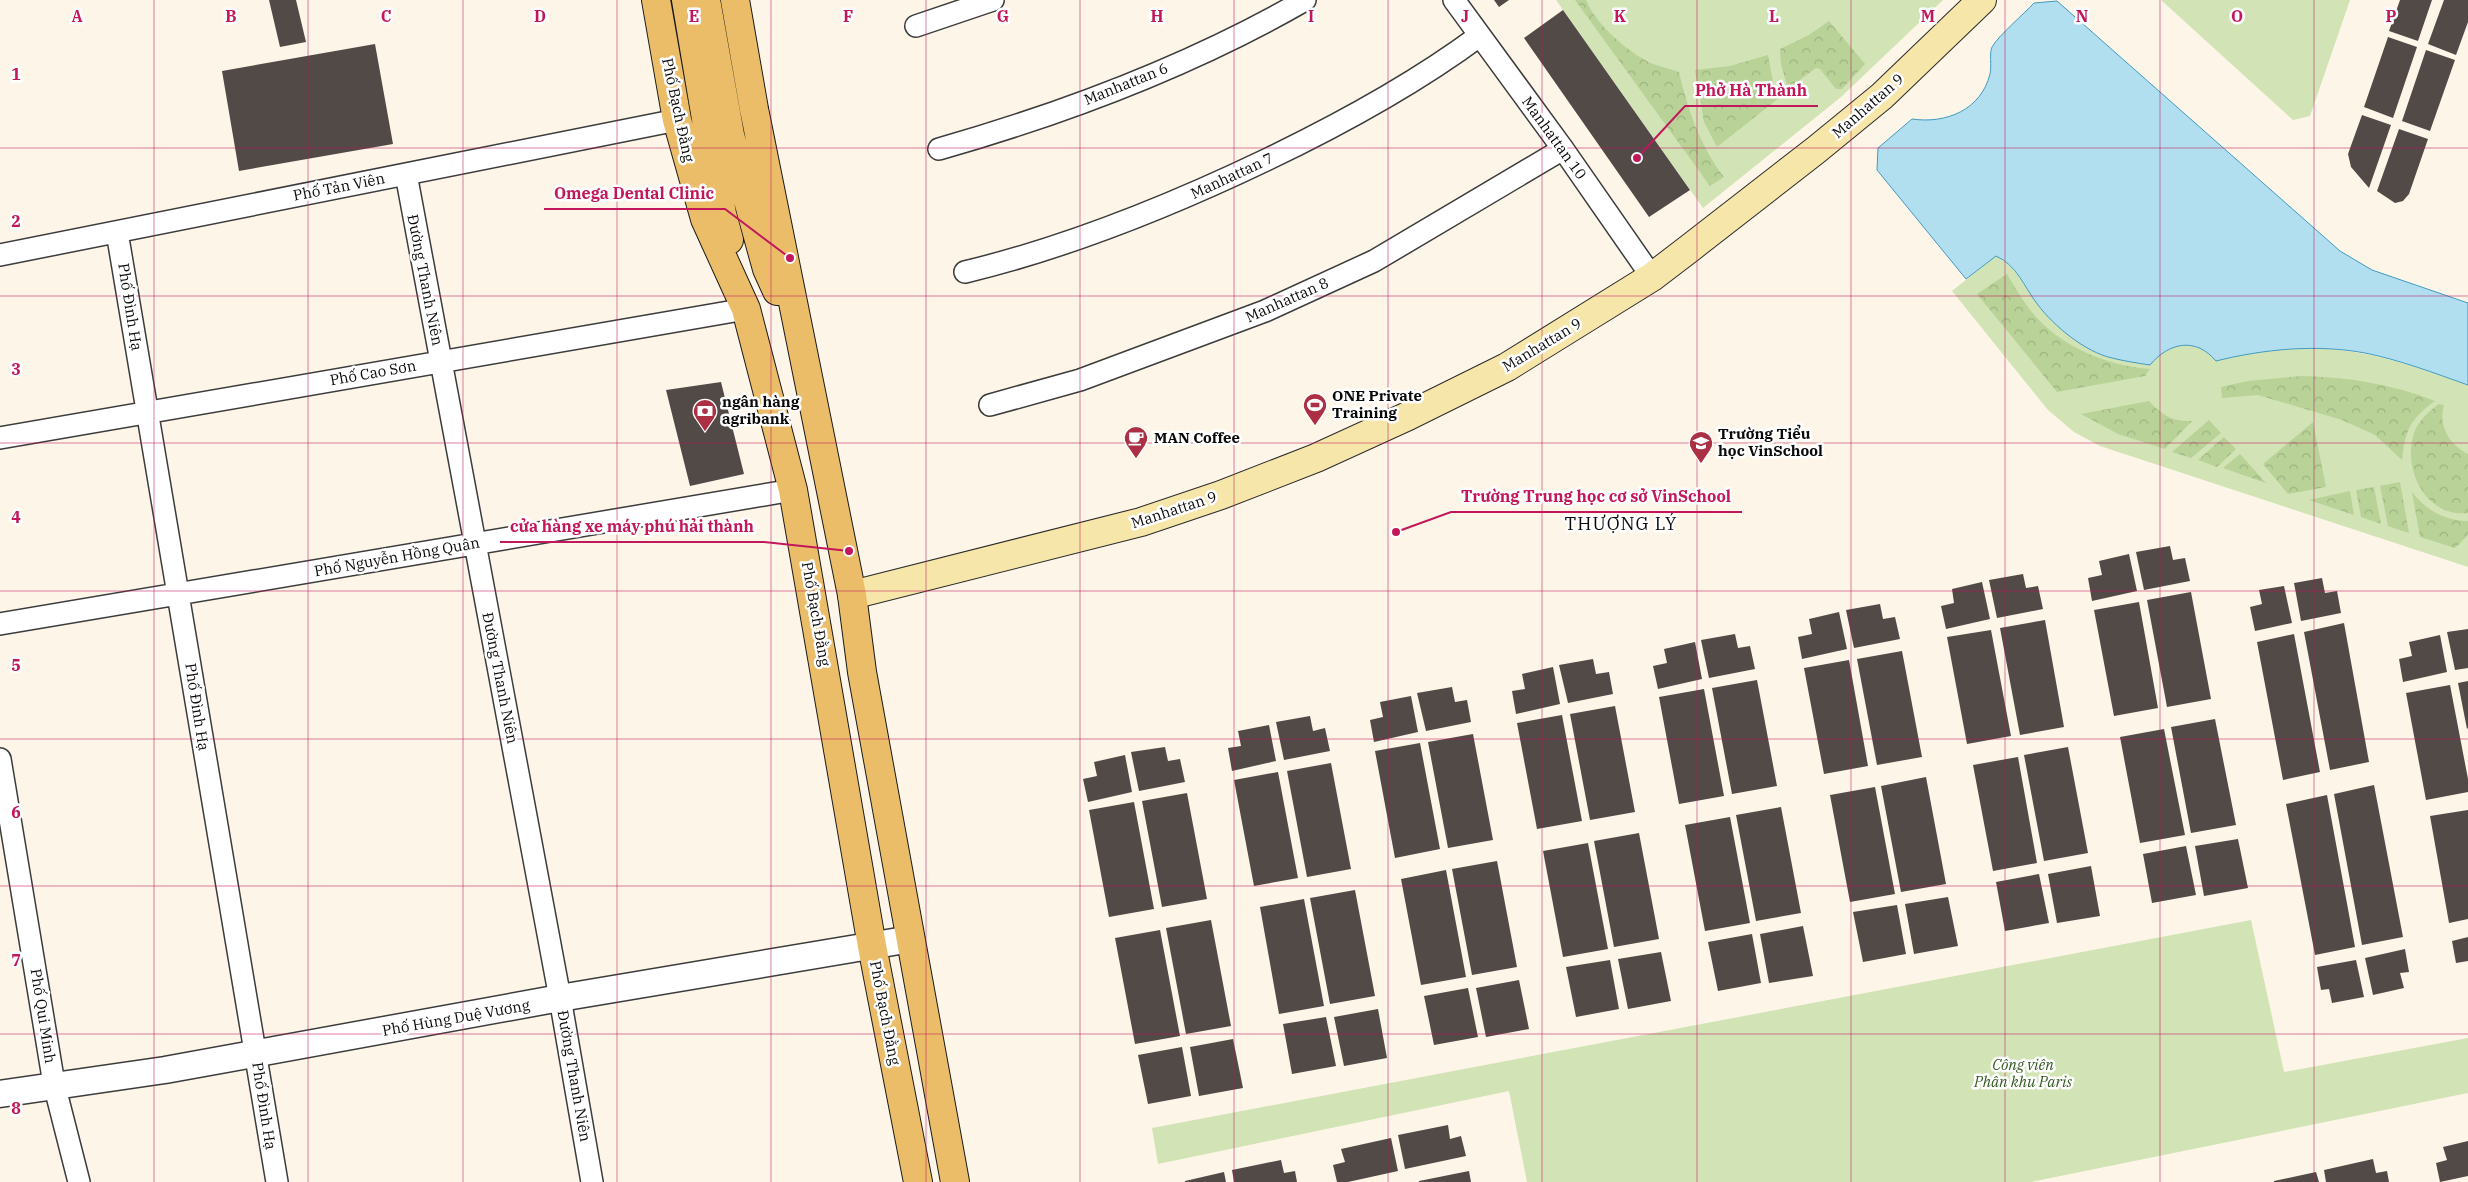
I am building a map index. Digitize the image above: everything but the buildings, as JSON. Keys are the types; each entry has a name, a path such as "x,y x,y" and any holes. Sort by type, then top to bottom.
{"main road":[{"name":"Phố Bạch Đằng","path":"656,0 677,120 705,218 746,310 793,490 872,946 918,1182"},
{"path":"686,0 722,214 746,310"},
{"path":"706,0 730,135 767,269 802,347"},
{"path":"735,0 754,109 852,595 862,672 955,1182"},
{"name":"Manhattan 9","path":"852,595 1141,522 1221,495 1316,458 1508,367 1652,277 1868,107 1940,42 1982,0"}],"street":[{"path":"916,26 993,0"},
{"name":"Manhattan 6","path":"939,148 1035,119 1116,88 1195,55 1305,0"},
{"name":"Manhattan 10","path":"1454,0 1563,148 1652,277"},
{"name":"Manhattan 7","path":"964,272 1017,259 1196,194 1369,107 1436,68 1479,36"},
{"name":"Phố Tản Viên","path":"0,255 677,120"},
{"name":"Manhattan 8","path":"990,404 1090,377 1266,312 1374,261 1563,148"},
{"name":"Đường Thanh Niên","path":"406,174 560,998 592,1182"},
{"name":"Phố Đình Hạ","path":"117,232 277,1182"},
{"name":"Phố Cao Sơn","path":"0,438 746,310"},
{"name":"Phố Nguyễn Hồng Quân","path":"0,624 793,490"},
{"name":"Phố Qui Minh","path":"0,759 54,1084 79,1182"},
{"name":"Phố Hùng Duệ Vương","path":"0,1094 54,1084 165,1070 560,998 911,939"}],"green space":[{"path":"1556,0 1943,0 1841,97 1703,208"},
{"path":"1575,0 1586,0 1597,19 1605,28 1634,53 1653,64 1679,72 1686,100 1696,127 1708,153 1724,177 1710,186"},
{"path":"2161,0 2350,0 2310,116 2293,120"},
{"path":"1829,21 1865,64 1842,89 1836,89 1820,69 1816,68 1788,89 1781,64 1780,49 1809,35"},
{"path":"1768,55 1774,87 1779,98 1717,147 1704,122 1695,70 1730,66"},
{"path":"1996,256 2010,266 2034,300 2063,330 2092,351 2111,358 2157,357 2169,348 2181,345 2191,345 2211,355 2327,349 2381,357 2468,385 2468,567 2100,446 2074,432 2048,410 1952,291"},
{"path":"2007,274 2036,317 2064,341 2080,350 2114,363 2150,369 2145,376 2057,392 1977,294"},
{"path":"2301,376 2369,382 2435,401 2410,426 2402,460 2375,435 2342,420 2258,395 2222,398 2221,387 2248,381"},
{"path":"2149,401 2168,417 2192,421 2165,449 2118,434 2081,414"},
{"path":"2439,404 2444,405 2444,427 2450,440 2468,454 2468,513 2453,512 2440,508 2429,499 2421,488 2411,461 2411,447 2418,424"},
{"path":"2209,420 2221,433 2191,458 2172,452"},
{"path":"2313,422 2326,487 2288,494 2263,464"},
{"path":"2224,437 2236,449 2217,467 2198,460"},
{"path":"2240,454 2266,483 2223,468"},
{"path":"2400,482 2409,533 2388,526 2380,486"},
{"path":"2374,487 2381,524 2361,517 2356,490"},
{"path":"2350,491 2354,515 2309,500"},
{"path":"2412,492 2423,504 2444,517 2468,521 2468,535 2455,548 2420,537"},
{"name":"Công viên Phân khu Paris","path":"2251,920 2284,1072 2468,1038 2468,1093 2031,1182 1527,1182 1509,1091 1158,1164 1152,1128"}],"water":[{"path":"2057,1 2340,251 2372,270 2468,303 2468,385 2417,367 2347,350 2290,349 2253,353 2216,361 2200,348 2183,345 2166,351 2150,365 2121,360 2091,350 2061,329 2038,305 2015,271 1996,256 1966,279 1877,170 1878,148 1912,119 1937,119 1960,112 1970,105 1979,97 1990,74 1991,50 1995,42 2034,3"}],"place":[{"name":"Phở Hà Thành","path":"1637,158"},
{"name":"Omega Dental Clinic","path":"790,258"},
{"name":"ONE Private Training","path":"1315,426"},
{"name":"ngân hàng agribank","path":"705,432"},
{"name":"MAN Coffee","path":"1136,459"},
{"name":"Trường Tiểu học VinSchool","path":"1701,464"},
{"name":"Trường Trung học cơ sở VinSchool","path":"1396,532"},
{"name":"cửa hàng xe máy phú hải thành","path":"849,551"}],"district":[{"name":"THƯỢNG LÝ","path":"1621,524"}]}
